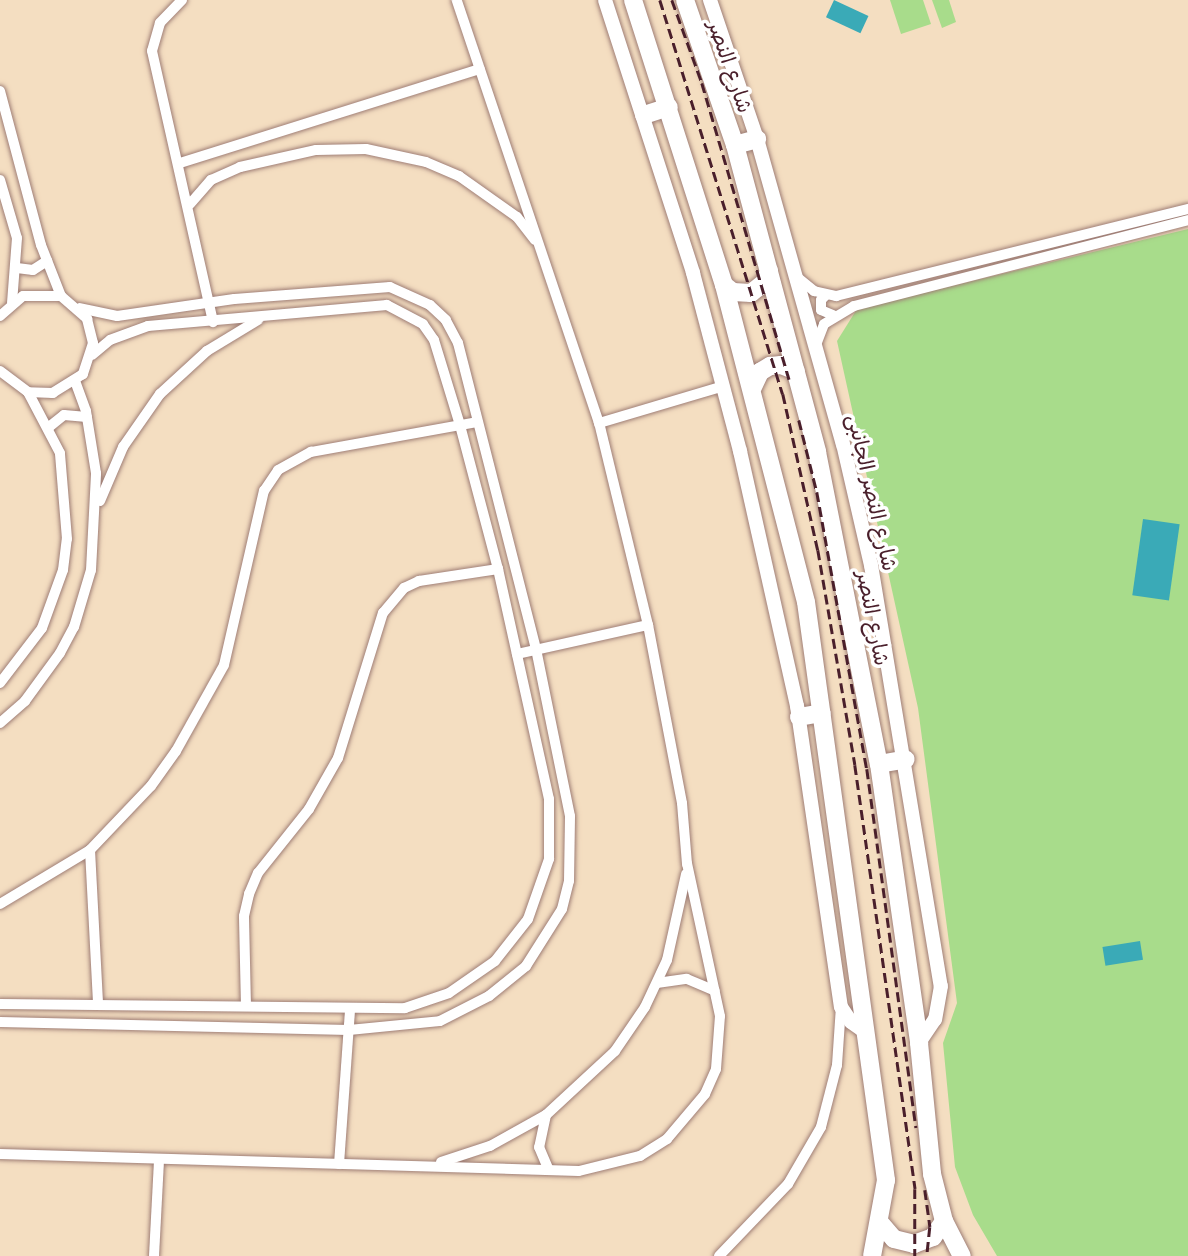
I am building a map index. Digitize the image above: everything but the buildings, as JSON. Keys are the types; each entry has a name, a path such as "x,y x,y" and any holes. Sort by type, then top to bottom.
{"main road":[{"path":"632,0 669,107 724,285 753,387 806,602 886,1180 881,1224 872,1256"},
{"name":"شارع النصر","path":"685,0 735,145 796,371 848,596 879,764 919,1042 932,1174 944,1221 962,1256"},
{"path":"644,116 669,107"},
{"path":"735,145 757,139"},
{"path":"724,285 733,292 751,293 765,282 769,271"},
{"path":"753,387 761,372 770,366 781,365 796,371"},
{"path":"799,717 822,713"},
{"path":"879,764 906,759"},
{"path":"881,1224 894,1239 914,1244 933,1237 944,1221"}],"street":[{"path":"182,0 160,23 152,51 190,204 213,322"},
{"path":"0,1154 549,1170 610,1167 640,1156 667,1139 690,1116 716,1069 720,1043 715,992 687,864 682,803 648,625 599,424 457,0"},
{"path":"605,0 644,116 723,386 799,717 841,1007 837,1065 821,1127 788,1184 719,1256"},
{"name":"شارع النصر الجانبى","path":"710,0 757,139 816,348 871,565 906,759 941,986 935,1019 919,1042"},
{"path":"180,163 480,69"},
{"path":"0,91 47,261 61,296"},
{"path":"234,146 240,167"},
{"path":"190,204 211,180 240,167 291,154 341,149 426,162 489,194 517,217 540,247"},
{"path":"0,180 17,238 17,268 12,303"},
{"path":"795,275 814,291 826,295 1188,209"},
{"path":"816,348 824,324 833,315 854,306 1188,220"},
{"path":"17,268 33,270 47,261"},
{"path":"0,316 12,303 36,293 61,296 80,308 117,316 209,302 390,287 412,294 430,304 453,331 536,649 570,816 569,881 562,909 526,966 489,996 440,1021 349,1030 107,1022 0,1022"},
{"path":"826,295 820,307 833,315"},
{"path":"0,1004 246,1006 350,1011 405,1008 462,985 510,945 536,904 550,859 551,818 498,569 460,425 434,340 406,312 367,306 128,331 92,355 75,381 53,393 28,392"},
{"path":"80,308 92,330 92,355"},
{"path":"98,507 123,447 160,394 207,351 262,318"},
{"path":"0,371 28,392 50,427 66,486 63,570 42,628 0,683"},
{"path":"0,723 44,678 74,627 91,570 98,507 87,417 75,381"},
{"path":"599,424 723,386"},
{"path":"50,427 64,415 87,417"},
{"path":"0,904 90,850 150,786 209,698 230,646 264,491 278,470 311,452 477,422"},
{"path":"246,1006 244,916 249,894 258,873 309,810 338,758 383,613 404,588 419,581 498,569"},
{"path":"517,654 648,625"},
{"path":"90,850 98,1005"},
{"path":"428,1166 490,1146 546,1115 615,1051 657,983 681,913 687,864"},
{"path":"657,983 687,979 715,992"},
{"path":"90,1022 85,1016 98,1005"},
{"path":"98,1005 113,1014 107,1022"},
{"path":"841,1007 850,1022 867,1033"},
{"path":"339,1164 350,1011"},
{"path":"546,1115 539,1147 549,1170"},
{"path":"154,1256 159,1159"}],"green space":[{"path":"890,0 923,0 931,24 901,34"},
{"path":"932,0 949,0 956,22 942,28"},
{"path":"1188,229 1188,1256 997,1256 973,1215 955,1167 943,1043 957,1003 918,708 837,341 857,309"}],"water":[{"path":"834,0 868,16 860,33 826,17"},
{"path":"1143,519 1180,524 1169,600 1132,595"},
{"path":"1140,941 1143,960 1105,966 1102,947"}],"railway":[{"path":"660,0 783,394 818,550 855,765 915,1189 915,1256"},
{"path":"672,0 702,83 789,379"},
{"path":"799,420 817,492 867,769 916,1128"},
{"path":"925,1190 930,1227 927,1256"}]}
